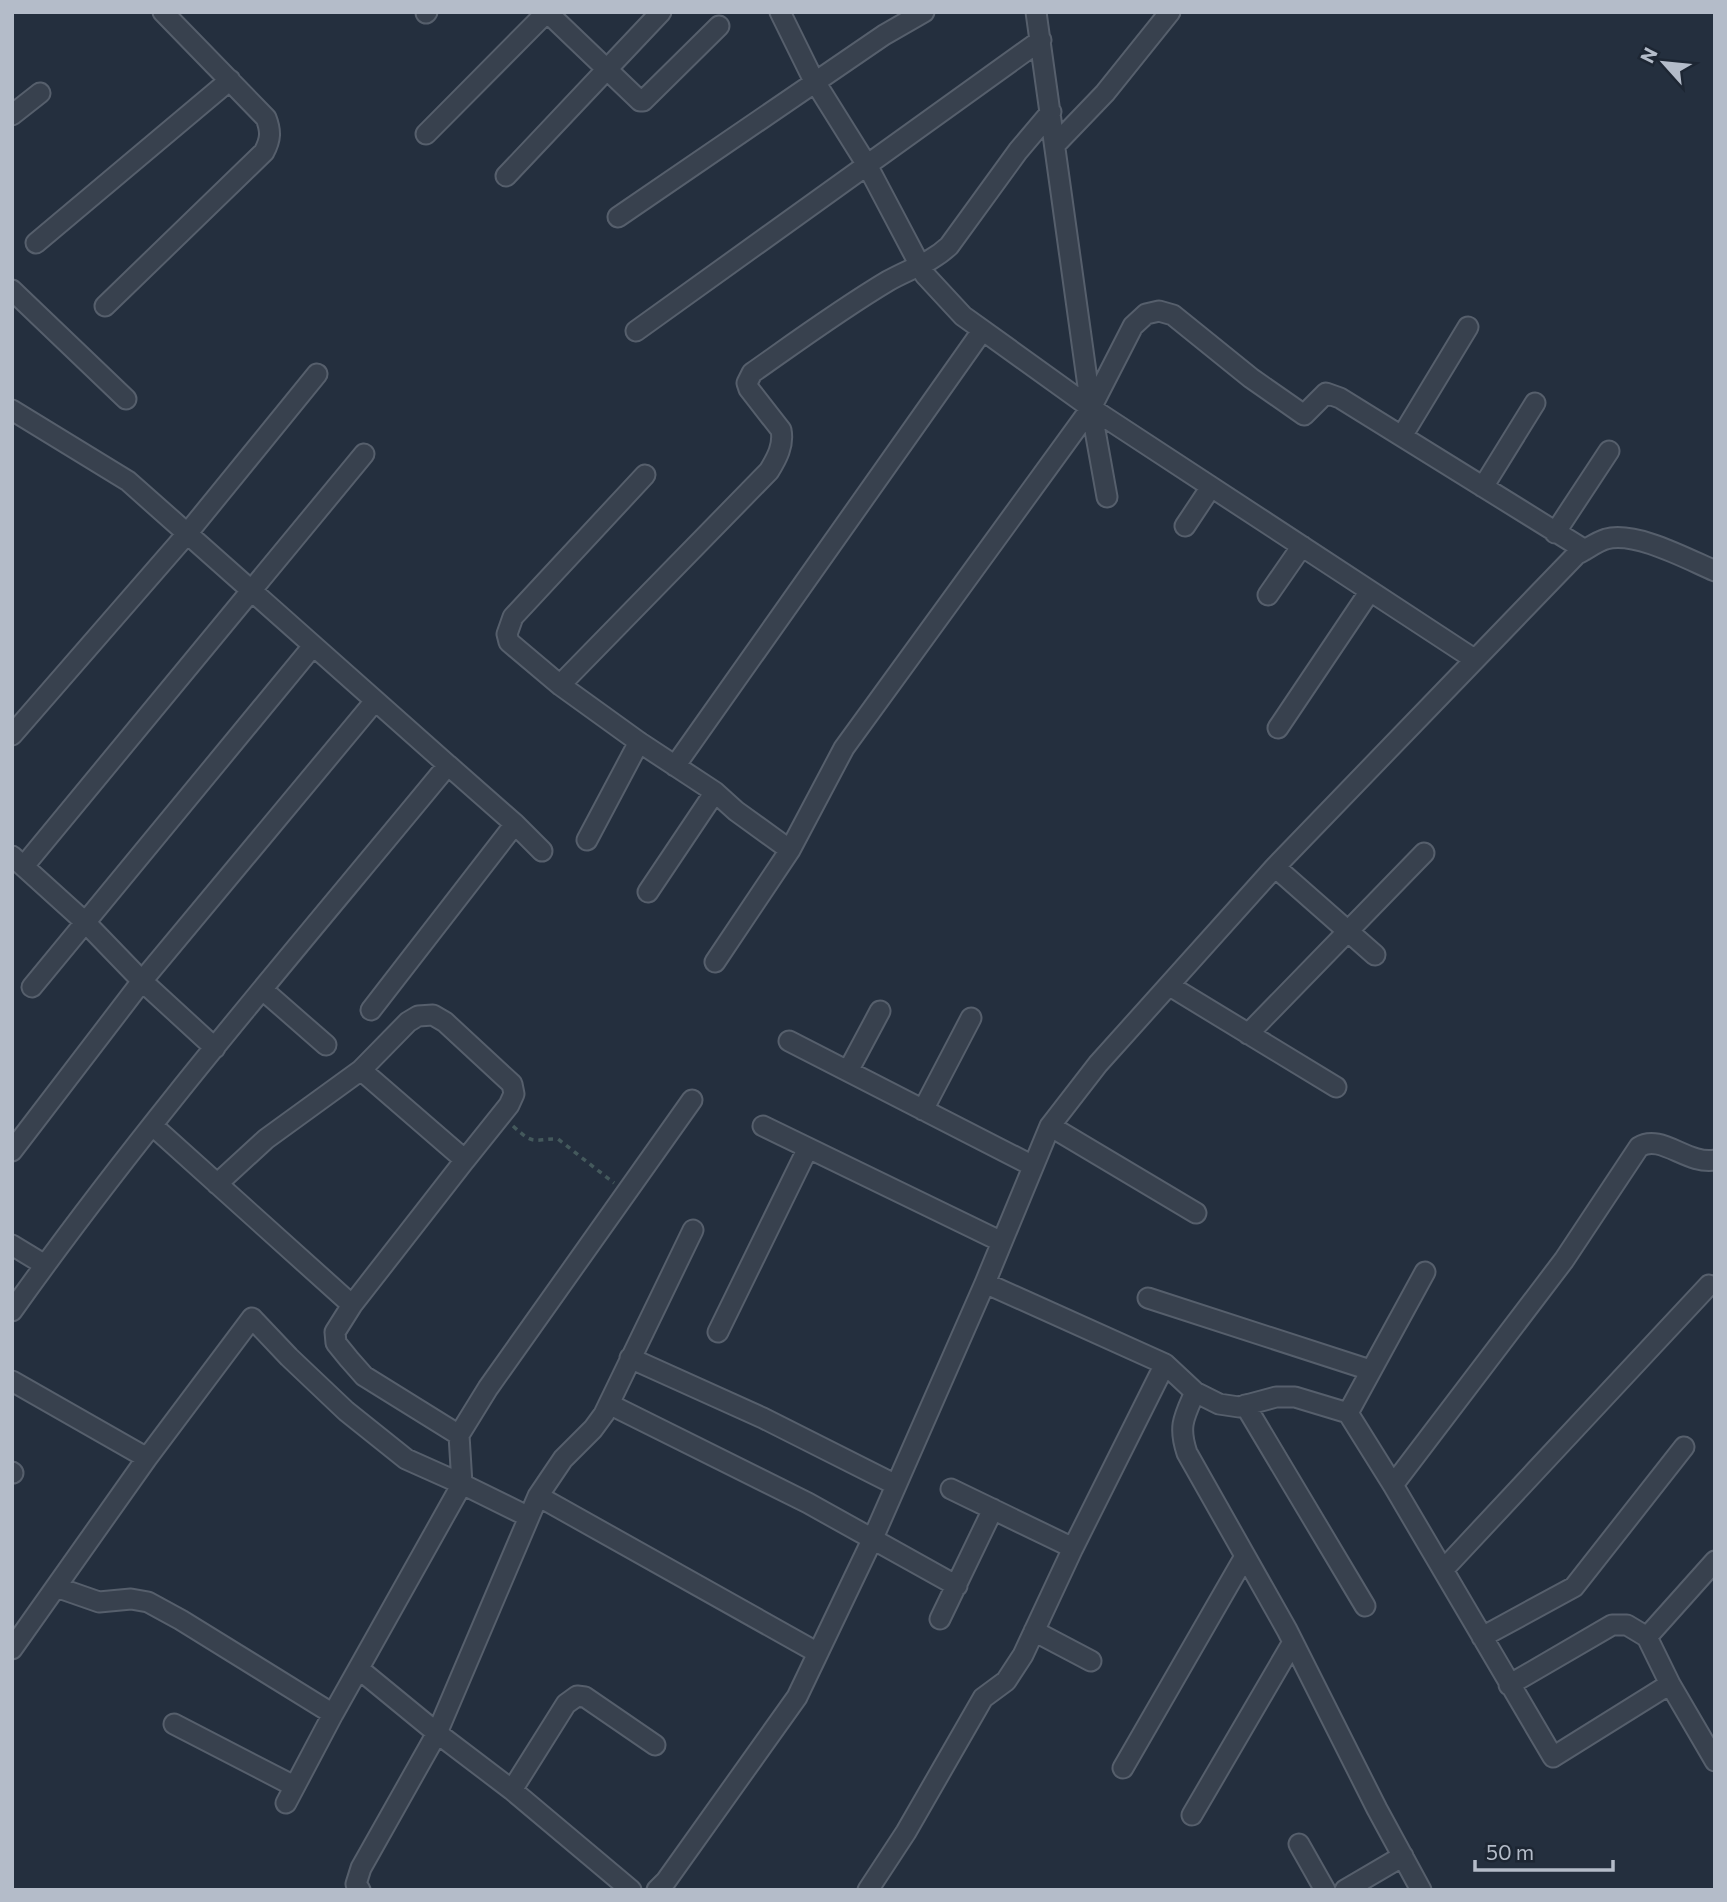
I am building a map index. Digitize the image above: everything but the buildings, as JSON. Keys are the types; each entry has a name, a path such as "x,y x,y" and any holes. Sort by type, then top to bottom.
{"street":[{"path":"105,306 264,152 270,141 271,130 266,118 163,12"},
{"path":"426,134 547,12 637,99 643,101 719,26"},
{"path":"506,176 661,12"},
{"path":"780,12 816,83 867,166 920,266 943,296 982,331 1091,408 1474,659"},
{"path":"618,216 816,83 891,20 924,12"},
{"path":"1056,145 1105,93 1170,12"},
{"path":"1042,23 1051,112 1091,408 1107,497"},
{"path":"636,331 867,166 1042,23"},
{"path":"36,243 230,80"},
{"path":"12,115 40,93"},
{"path":"560,685 769,471 776,460 783,438 781,430 748,388 747,383 752,373 822,323 949,246 1002,172 1051,112"},
{"path":"12,290 126,399"},
{"path":"715,962 790,850 844,748 1091,408 1133,326 1146,314 1159,311 1173,315 1251,378 1304,415 1326,393 1340,398 1585,550"},
{"path":"1402,436 1468,327"},
{"path":"675,766 982,331"},
{"path":"12,735 186,535 317,374"},
{"path":"1483,487 1535,403"},
{"path":"12,410 128,481 515,824 542,851"},
{"path":"1555,533 1609,451"},
{"path":"215,1048 18,861 252,593 364,454"},
{"path":"645,475 513,617 508,625 509,642 560,685 715,792 736,811 790,850"},
{"path":"1185,526 1211,487"},
{"path":"667,1887 797,1697 873,1538 985,1283 1049,1126 1098,1064 1275,867 1577,554 1607,539 1633,539 1715,571"},
{"path":"1268,595 1302,546"},
{"path":"1278,728 1370,591"},
{"path":"33,988 313,646"},
{"path":"12,1151 142,981 375,701"},
{"path":"587,840 639,742"},
{"path":"12,1311 215,1048 447,765"},
{"path":"648,892 715,792"},
{"path":"371,1010 515,824"},
{"path":"1248,1034 1424,853"},
{"path":"1275,867 1375,955"},
{"path":"1170,986 1336,1087"},
{"path":"263,990 326,1045"},
{"path":"848,1071 880,1011"},
{"path":"217,1184 265,1139 361,1070 408,1022 418,1016 433,1015 445,1022 512,1084 514,1094 500,1115 352,1305 335,1332 336,1342 365,1376 458,1435"},
{"path":"923,1110 971,1018"},
{"path":"789,1041 1033,1166"},
{"path":"361,1070 465,1160"},
{"path":"173,1724 290,1795 462,1484 458,1435 488,1388 692,1100"},
{"path":"153,1126 352,1305"},
{"path":"762,1126 1002,1242"},
{"path":"1049,1126 1196,1213"},
{"path":"1393,1485 1564,1260 1639,1147 1647,1142 1656,1142 1700,1162 1715,1160"},
{"path":"718,1332 808,1148"},
{"path":"360,1890 356,1884 361,1868 437,1733 538,1496 563,1459 593,1429 609,1404 693,1230"},
{"path":"12,1245 45,1265"},
{"path":"1348,1413 1425,1272"},
{"path":"985,1283 1165,1364 1195,1392 1219,1404 1245,1405 1276,1397 1295,1397 1348,1413 1553,1757 1670,1684"},
{"path":"1443,1570 1709,1285"},
{"path":"1148,1298 1370,1370"},
{"path":"12,1649 19,1626 55,1587 252,1318 346,1411 406,1459 529,1517"},
{"path":"630,1358 763,1418 896,1485"},
{"path":"868,1890 906,1832 983,1698 1006,1681 1023,1655 1165,1364"},
{"path":"12,1381 147,1458"},
{"path":"1195,1392 1183,1420 1181,1436 1187,1453 1293,1642 1377,1810 1421,1890"},
{"path":"609,1404 808,1503 957,1586"},
{"path":"1245,1405 1365,1606"},
{"path":"1482,1637 1574,1587 1684,1447"},
{"path":"951,1489 1073,1548"},
{"path":"538,1496 818,1653"},
{"path":"940,1619 993,1508"},
{"path":"1123,1768 1244,1558"},
{"path":"1647,1637 1715,1561"},
{"path":"55,1587 99,1602 148,1602 333,1714"},
{"path":"1510,1685 1612,1625 1627,1625 1647,1637 1670,1684 1715,1761"},
{"path":"1034,1631 1091,1661"},
{"path":"1192,1815 1293,1642"},
{"path":"359,1669 512,1790 631,1890"},
{"path":"512,1790 566,1704 577,1696 585,1697 655,1745"},
{"path":"1299,1844 1325,1890"},
{"path":"1345,1890 1403,1856"}],"path":[{"path":"500,1115 529,1140 537,1142 558,1139 626,1193"}]}
